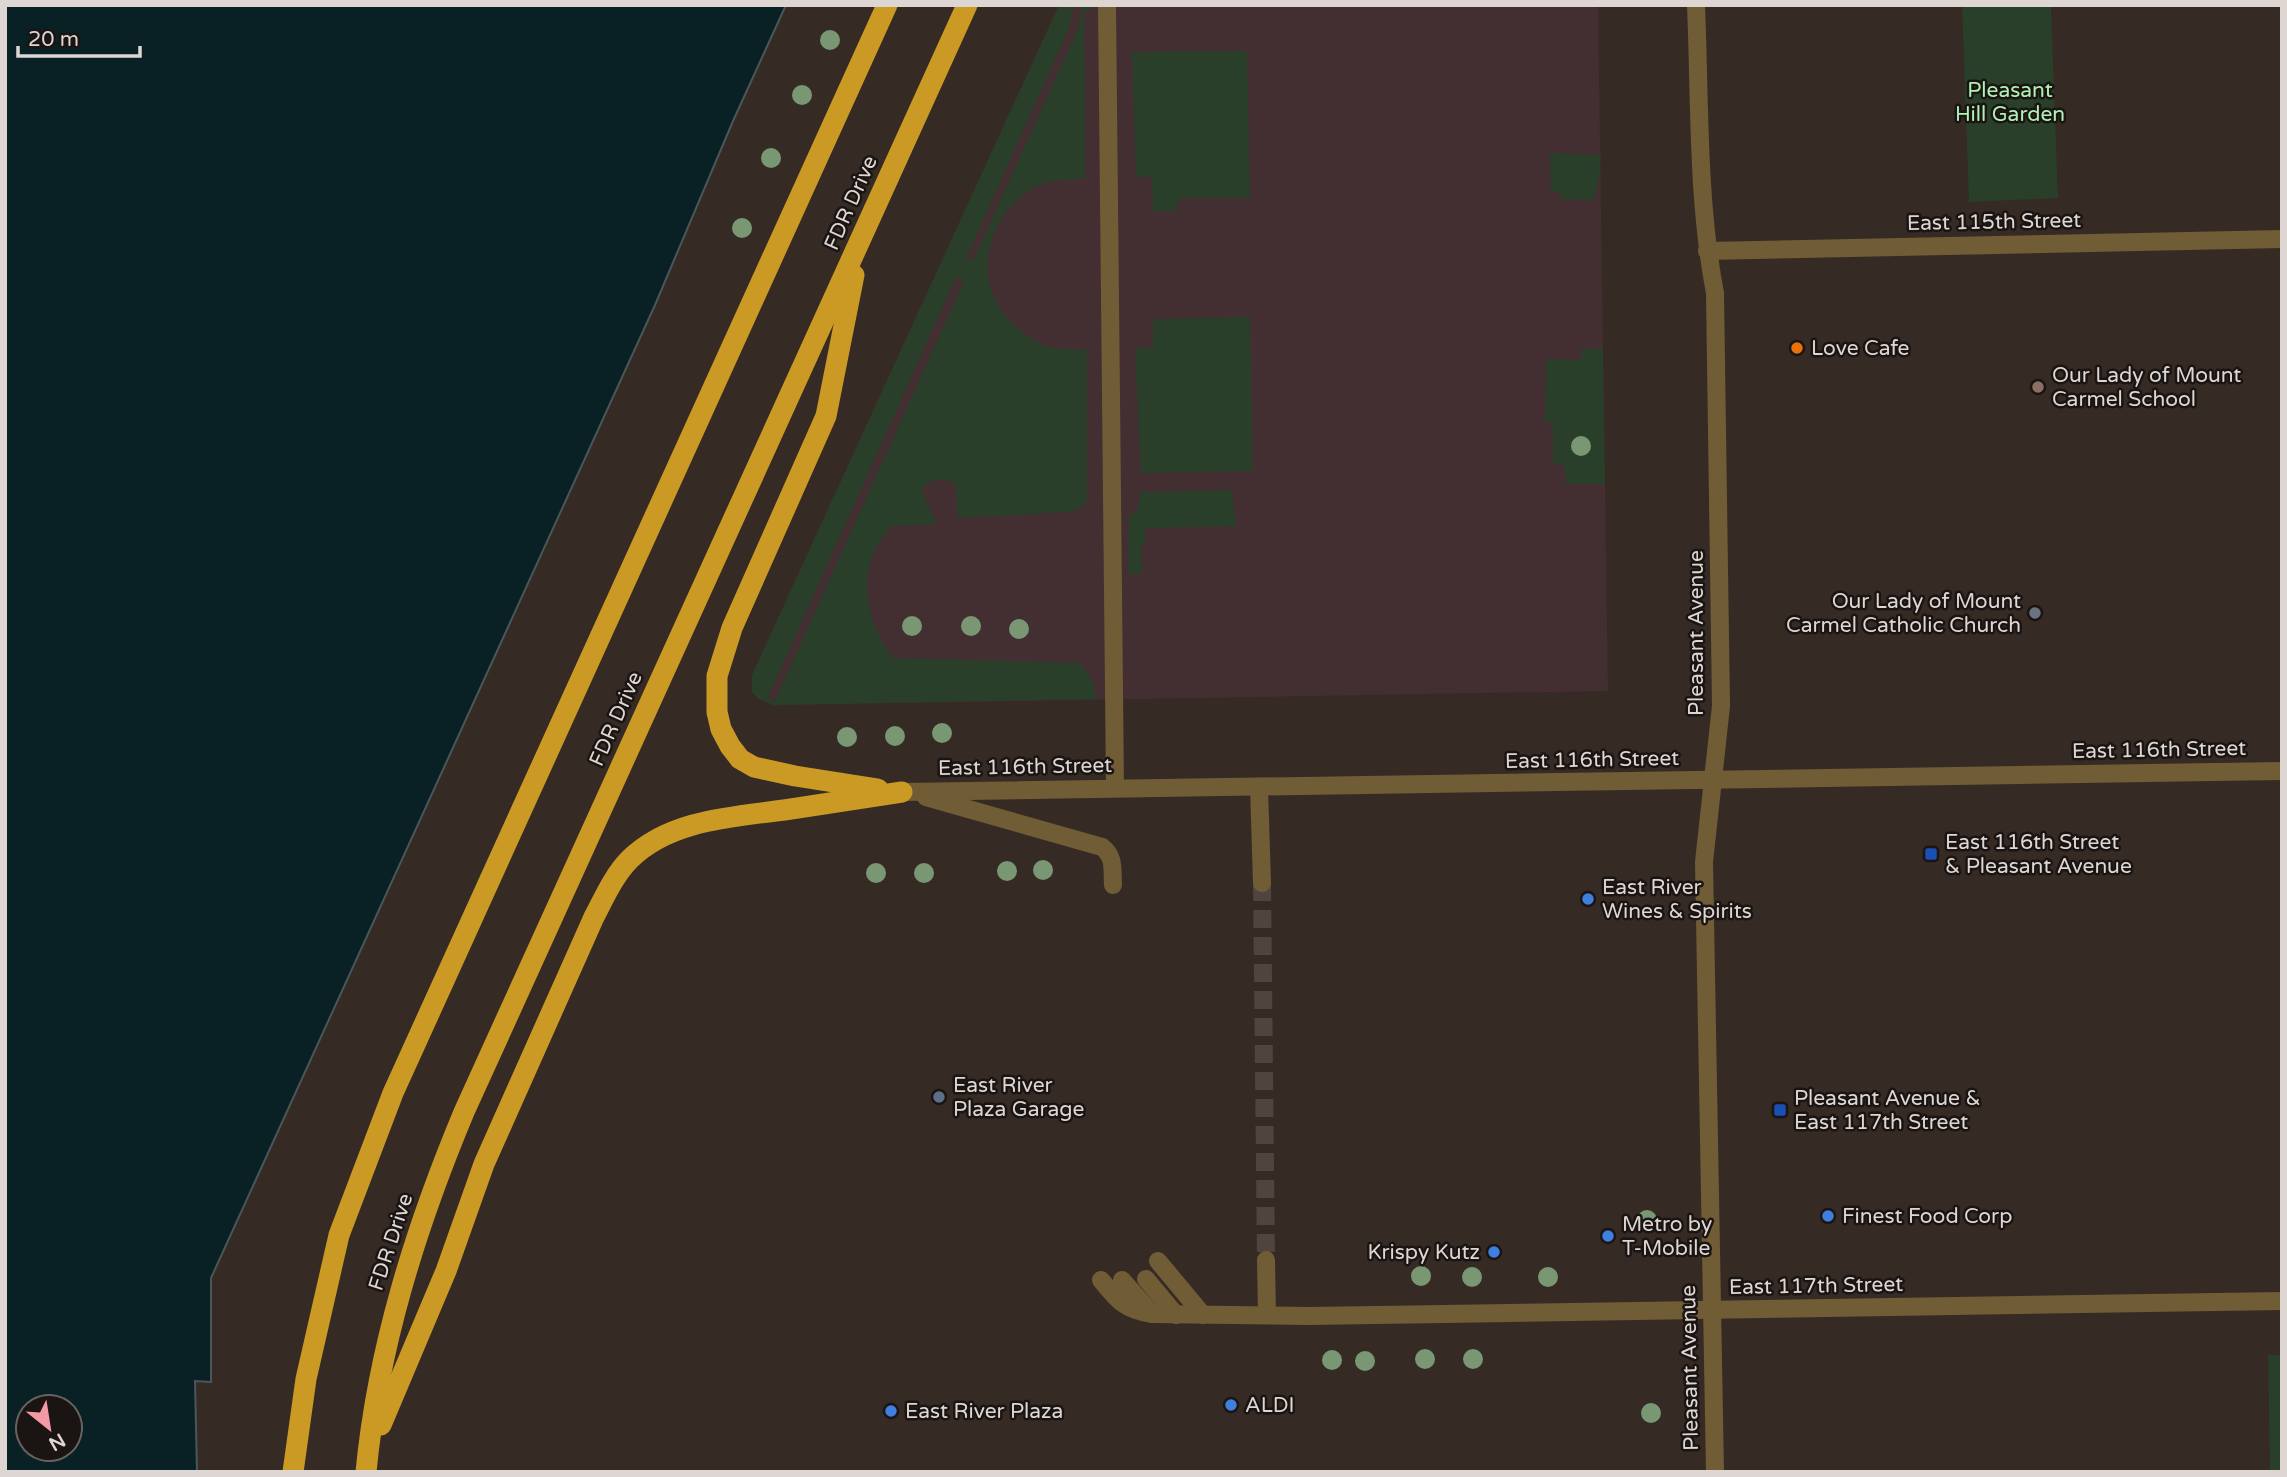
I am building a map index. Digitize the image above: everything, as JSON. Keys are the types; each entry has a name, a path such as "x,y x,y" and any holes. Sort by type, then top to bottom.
{"highway":[{"path":"293,1472 306,1379 339,1235 393,1093 887,5"},
{"name":"FDR Drive","path":"366,1466 392,1319 438,1176 967,5"},
{"path":"861,239 826,416 732,628 717,676 717,712 730,746 740,759 754,767 795,776 906,792"},
{"path":"366,1466 446,1271 489,1152 594,917 612,883 630,859 654,840 684,827 718,819 906,792"}],"street":[{"path":"1107,5 1115,788"},
{"name":"Pleasant Avenue","path":"1696,5 1707,251 1715,293 1721,706 1704,862 1715,1472"},
{"name":"East 115th Street","path":"1707,251 2282,239"},
{"name":"East 116th Street","path":"906,792 2282,771"},
{"path":"1259,787 1262,883"},
{"path":"906,792 1102,847 1110,853 1113,860 1113,885"},
{"path":"1266,1260 1267,1315"},
{"path":"1158,1261 1203,1315"},
{"path":"1146,1279 1176,1315"},
{"name":"East 117th Street","path":"1101,1280 1116,1298 1132,1311 1176,1315 2282,1301"},
{"path":"1122,1280 1152,1314"}],"shaded area":[{"path":"1059,5 1598,5 1608,691 773,705 759,699 752,692 752,675"}],"green space":[{"path":"1059,5 1074,5 1069,28 966,258 973,261 1078,29 1083,5 1094,5 1089,11 1084,11 1085,179 1058,180 1028,191 1006,212 992,240 988,256 990,287 999,306 1013,324 1030,338 1049,347 1087,350 1087,500 1080,508 1068,512 958,518 956,485 940,480 928,482 922,493 937,524 891,526 875,549 870,563 867,592 878,633 893,658 1081,663 1093,681 1096,699 773,705 759,699 752,692 752,675","holes":["956,277 964,281 775,701 768,697"]},
{"name":"Pleasant Hill Garden","path":"1962,5 2051,5 2058,198 1969,202"},
{"path":"1247,51 1250,198 1183,198 1177,202 1177,211 1153,212 1152,177 1136,177 1132,52"},
{"path":"1550,153 1601,155 1598,186 1593,200 1560,199 1560,191 1551,192"},
{"path":"1250,317 1253,471 1141,473 1135,348 1153,347 1153,319"},
{"path":"1582,349 1603,349 1605,484 1566,482 1562,464 1553,464 1553,423 1545,422 1546,359 1581,360"},
{"path":"1232,490 1236,526 1145,528 1145,545 1141,546 1142,574 1128,574 1129,517 1139,508 1140,492"},
{"path":"2268,1355 2282,1355 2282,1472 2270,1472"}],"water":[{"path":"5,5 786,5 733,121 655,305 211,1278 211,1382 195,1381 197,1472 5,1472"}],"tunnel":[{"path":"1262,883 1266,1260"}],"place":[{"name":"Love Cafe","path":"1797,348"},
{"name":"Our Lady of Mount Carmel School","path":"2038,387"},
{"name":"Our Lady of Mount Carmel Catholic Church","path":"2035,613"},
{"name":"East 116th Street & Pleasant Avenue","path":"1931,854"},
{"name":"East River Wines & Spirits","path":"1588,899"},
{"name":"East River Plaza Garage","path":"939,1097"},
{"name":"Pleasant Avenue & East 117th Street","path":"1780,1110"},
{"name":"Finest Food Corp","path":"1828,1216"},
{"name":"Metro by T-Mobile","path":"1608,1236"},
{"name":"Krispy Kutz","path":"1494,1252"},
{"name":"ALDI","path":"1231,1405"},
{"name":"East River Plaza","path":"891,1411"}]}
